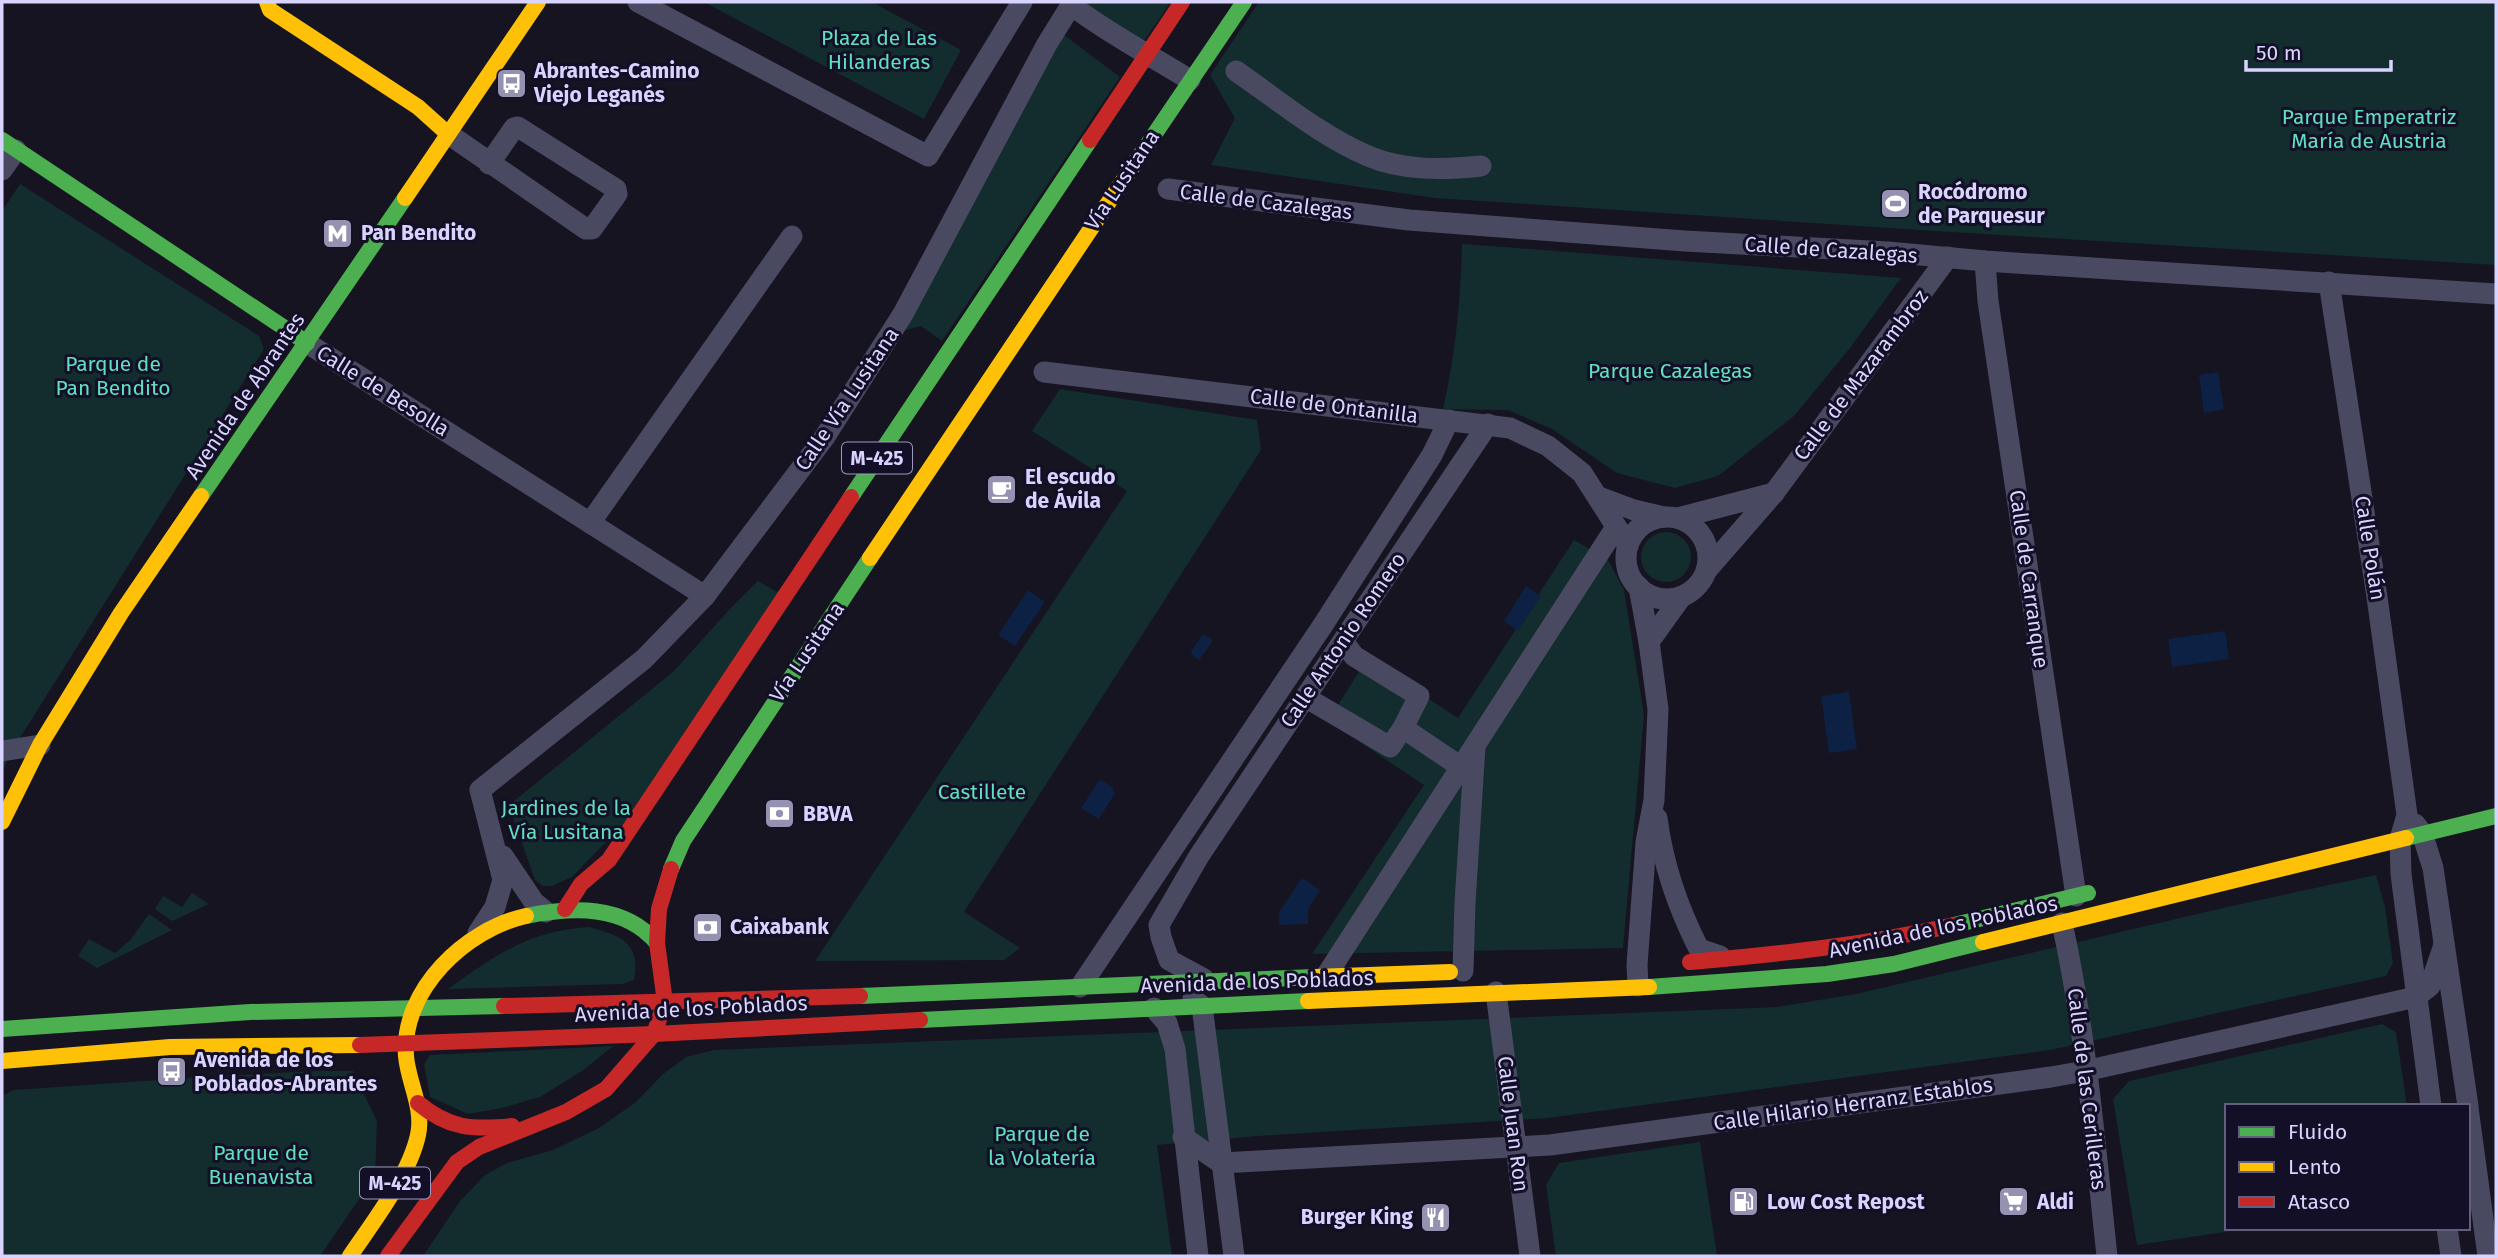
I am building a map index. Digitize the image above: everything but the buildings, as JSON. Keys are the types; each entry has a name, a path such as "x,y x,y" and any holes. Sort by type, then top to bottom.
{"main road":[{"path":"267,2 270,10 418,107 447,133"},
{"name":"Avenida de Abrantes","path":"2,822 40,745 121,612 538,2"},
{"name":"M-425","path":"556,911 581,884 609,860 1182,2"},
{"name":"Vía Lusitana","path":"388,1256 457,1162 479,1147 566,1112 606,1089 654,1034 665,1002 657,943 659,909 683,841 976,396 1244,2"},
{"name":"Calle de Besolla","path":"9,145 307,343"},
{"path":"2385,820 2413,813"},
{"name":"Avenida de los Poblados","path":"2,1061 170,1047 405,1044 654,1034 1757,981 1894,964 2496,816"},
{"name":"Avenida de los Poblados","path":"1676,962 1818,950 1896,938 2101,890"},
{"path":"405,1044 415,1006 429,980 475,938 518,918 556,911 618,914 639,924 657,943"},
{"name":"Avenida de los Poblados","path":"2,1029 141,1019 415,1006 665,1002 1470,971"},
{"path":"2,1018 24,1027"},
{"name":"M-425","path":"350,1256 413,1153 419,1134 418,1103 408,1070 405,1044"},
{"path":"2,1068 27,1058"},
{"name":"M-425","path":"418,1103 442,1122 458,1126 495,1128 535,1124"}],"street":[{"path":"638,2 929,156 1022,2"},
{"name":"Calle Vía Lusitana","path":"475,938 495,907 503,880 480,790 643,659 705,596 824,438 904,314 1047,44 1072,3 1120,40 1190,79"},
{"path":"1236,71 1330,135 1370,157 1424,168 1481,166"},
{"path":"447,133 489,163 586,229 592,229 617,194 616,189 518,127 514,128 489,163"},
{"path":"2,170 9,145"},
{"name":"Calle de Cazalegas","path":"1168,189 1409,220 2496,294"},
{"path":"590,523 792,236"},
{"name":"Calle de Mazarambroz","path":"1706,571 1774,493 1948,257"},
{"name":"Calle de Carranque","path":"1985,261 1988,301 2076,896"},
{"name":"Calle Polán","path":"2329,282 2413,813"},
{"name":"Calle de Besolla","path":"307,343 705,596"},
{"name":"Calle de Ontanilla","path":"1044,372 1510,428 1548,446 1582,473 1622,536"},
{"name":"Calle Antonio Romero","path":"1080,986 1394,516 1432,455 1449,420"},
{"name":"Calle Antonio Romero","path":"1159,925 1199,856 1488,424"},
{"path":"1326,976 1475,745 1622,536 1633,534 1653,519 1774,493"},
{"path":"1599,497 1634,510 1671,517 1690,524 1700,533 1706,545 1706,571 1693,590 1682,596 1659,598 1639,587"},
{"path":"1622,536 1627,568 1639,587 1658,709 1654,800 1646,842 1637,964 1638,986"},
{"path":"1649,642 1682,596"},
{"path":"1305,697 1390,747 1403,728 1419,696 1354,656 1343,641"},
{"path":"1403,728 1461,767"},
{"path":"7,750 40,745"},
{"path":"1470,971 1465,903 1475,745"},
{"path":"1654,800 1660,845 1681,912 1699,949 1732,959"},
{"path":"2413,813 2433,868 2468,1104"},
{"path":"2413,813 2400,839 2401,874 2431,1104"},
{"name":"Calle Vía Lusitana","path":"495,842 534,902 556,911"},
{"path":"1132,909 1159,925 1169,960 1209,981"},
{"name":"Calle de las Cerilleras","path":"2062,923 2071,964 2107,1256"},
{"path":"2416,997 2430,986 2444,945"},
{"path":"1174,982 1202,1006 1234,1256"},
{"name":"Calle Juan Ron","path":"1496,992 1530,1256"},
{"name":"Calle Hilario Herranz Establos","path":"1221,1163 1516,1148 2085,1071 2416,997"},
{"path":"1154,1008 1167,1023 1172,1037 1198,1256"},
{"path":"2470,1122 2488,1256"},
{"path":"1183,1137 1221,1163"},
{"path":"2448,1230 2451,1256"}],"green space":[{"name":"Plaza de Las Hilanderas","path":"704,2 872,2 961,50 924,119"},
{"path":"1088,2 1171,2 1139,48 1081,12"},
{"name":"Parque Emperatriz María de Austria","path":"1259,2 2496,2 2496,265 1435,198 1211,165 1235,118 1210,75"},
{"path":"1064,35 1120,77 942,341 921,326 902,331"},
{"name":"Parque de Pan Bendito","path":"20,184 259,336 264,349 13,749 2,772 2,211"},
{"name":"Parque Cazalegas","path":"1462,244 1901,278 1850,348 1794,416 1718,476 1675,488 1617,473 1552,429 1508,410 1443,409 1457,327"},
{"name":"Castillete","path":"1060,389 1257,420 1261,450 964,912 1020,948 1004,960 815,961 1127,491 1032,431"},
{"path":"1666,532 1684,539 1691,557 1684,575 1666,582 1648,575 1641,557 1648,539"},
{"path":"1574,540 1608,560 1624,590 1644,715 1623,948 1312,954 1424,785 1328,721 1367,659 1458,718"},
{"name":"Jardines de la Vía Lusitana","path":"758,581 779,593 626,821 572,877 552,886 543,886 535,880 512,815 514,801 673,672"},
{"name":"Parque de la Volatería","path":"2376,875 2385,907 2393,963 2386,976 2050,1050 1548,1118 1157,1145 1172,1256 423,1256 460,1201 485,1175 507,1163 553,1150 599,1128 636,1102 663,1074 686,1057 714,1050 1777,1007 1856,994"},
{"path":"192,893 209,904 172,921 155,909 163,896 182,907"},
{"path":"149,914 172,930 97,968 78,956 89,939 115,953 131,939"},
{"path":"589,927 611,934 626,943 634,957 634,980 623,984 448,989 498,955 530,939 567,929"},
{"path":"2382,1024 2396,1032 2407,1104 2225,1104 2225,1230 2238,1230 2137,1245 2113,1099 2129,1081"},
{"path":"613,1046 582,1071 540,1097 502,1108 468,1114 430,1097 424,1064 430,1055"},
{"name":"Parque de Buenavista","path":"353,1071 377,1121 375,1176 320,1256 2,1256 2,1096 14,1090"},
{"path":"1700,1142 1717,1256 1556,1256 1546,1185 1559,1163"}],"water":[{"path":"2218,372 2224,409 2204,413 2199,375"},
{"path":"1526,586 1541,596 1518,631 1504,621"},
{"path":"1028,590 1045,602 1015,646 998,635"},
{"path":"2225,631 2229,659 2172,667 2168,639"},
{"path":"1203,634 1212,639 1212,642 1199,660 1191,652"},
{"path":"1849,692 1857,749 1829,753 1821,696"},
{"path":"1100,779 1112,787 1115,793 1099,819 1081,808"},
{"path":"1302,878 1320,890 1308,909 1308,924 1279,925 1279,912"}],"traffic: fast":[{"path":"1137,160 1244,2"},
{"path":"2,140 307,343"},
{"path":"851,497 1090,140"},
{"path":"201,496 405,198"},
{"path":"671,869 683,841 870,558"},
{"path":"2406,838 2496,816"},
{"path":"1954,925 2088,893"},
{"path":"526,916 579,910 613,915 644,930 657,943"},
{"path":"1649,987 1827,974 1894,964 1983,942"},
{"path":"860,996 1315,977"},
{"path":"920,1020 1308,1001"},
{"path":"2,1029 250,1012 504,1006"}],"traffic: slow":[{"path":"267,2 270,10 418,107 447,133"},
{"path":"405,198 538,2"},
{"path":"870,558 1137,160"},
{"path":"2,822 40,745 121,613 201,496"},
{"path":"1983,942 2406,838"},
{"path":"350,1256 399,1182 418,1135 419,1115 406,1056 407,1032 414,1008 426,986 460,949 481,934 526,916"},
{"path":"1315,977 1450,972"},
{"path":"1308,1001 1649,987"},
{"path":"2,1061 170,1047 360,1045"}],"traffic: jam":[{"path":"1090,140 1182,2"},
{"path":"565,909 581,884 609,860 851,497"},
{"path":"388,1256 457,1162 479,1147 566,1112 606,1089 654,1034 665,1002 657,943 659,909 671,869"},
{"path":"1690,962 1822,948 1954,925"},
{"path":"504,1006 860,996"},
{"path":"360,1045 654,1034 920,1020"},
{"path":"418,1103 440,1118 462,1126 512,1126"}],"place":[{"name":"Abrantes-Camino Viejo Leganés","path":"511,83"},
{"name":"Rocódromo de Parquesur","path":"1895,204"},
{"name":"Pan Bendito","path":"338,233"},
{"name":"El escudo de Ávila","path":"1002,489"},
{"name":"BBVA","path":"780,814"},
{"name":"Caixabank","path":"707,927"},
{"name":"Avenida de los Poblados-Abrantes","path":"171,1072"},
{"name":"Low Cost Repost","path":"1744,1202"},
{"name":"Aldi","path":"2014,1202"},
{"name":"Burger King","path":"1436,1217"}]}
